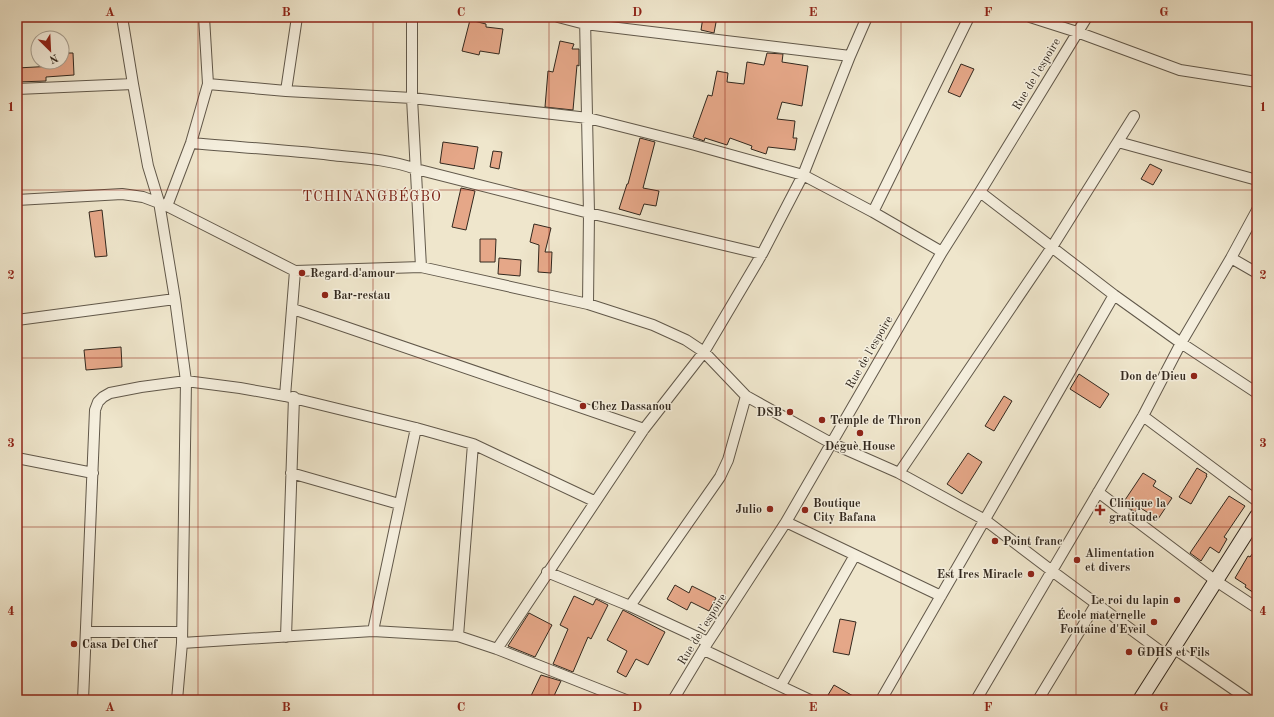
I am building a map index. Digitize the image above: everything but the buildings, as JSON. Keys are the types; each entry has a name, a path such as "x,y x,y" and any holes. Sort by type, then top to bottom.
{"main road":[{"path":"1140,700 1257,516"}],"street":[{"path":"122,17 148,166 163,204 174,299 186,381 182,643 177,700"},
{"path":"163,204 190,143 208,84 204,17"},
{"path":"286,91 297,17"},
{"path":"412,17 412,98 421,267"},
{"path":"558,17 850,56"},
{"path":"497,649 547,572 644,429 704,352 762,254 803,175 867,17"},
{"path":"873,212 970,17"},
{"path":"1030,17 1077,32 1180,70 1257,82"},
{"name":"Rue de l'espoire","path":"673,700 786,522 942,252 1087,17"},
{"path":"585,20 588,118 588,304"},
{"path":"17,89 133,84"},
{"path":"208,84 286,91 412,98 588,118 696,145 803,175 873,212 942,252"},
{"path":"899,473 1052,247 1134,116"},
{"path":"1118,142 1257,180"},
{"path":"190,143 304,152 400,163 589,213 762,254"},
{"path":"980,192 1114,295 1181,343 1257,393"},
{"path":"17,200 122,194 143,197 163,204 294,270 421,267 588,304 652,325 686,340 704,352 746,396 831,443 899,473 985,520 1096,604 1170,652 1249,700"},
{"path":"976,700 1143,416 1181,343 1231,258 1257,210"},
{"path":"1231,258 1257,274"},
{"path":"286,637 291,473 290,397 294,270"},
{"path":"880,700 1114,295"},
{"path":"17,320 174,299"},
{"path":"293,309 644,429"},
{"path":"83,700 95,410 98,402 110,393 186,381 240,388 290,397 416,428 473,444 594,502"},
{"path":"630,606 720,477 728,460 746,396"},
{"path":"1143,416 1257,501"},
{"path":"373,631 416,428"},
{"path":"458,636 473,444"},
{"path":"17,458 93,474"},
{"path":"291,473 399,504"},
{"path":"1098,492 1216,581 1257,608"},
{"path":"786,522 941,596"},
{"path":"781,685 855,554"},
{"path":"547,572 630,606 810,700"},
{"path":"1038,700 1096,604"},
{"path":"182,643 373,631 458,636 497,649 626,700"},
{"path":"86,632 181,632"}],"place":[{"name":"Regard d'amour","path":"302,273"},
{"name":"Bar-restau","path":"325,295"},
{"name":"Don de Dieu","path":"1194,376"},
{"name":"Chez Dassanou","path":"583,406"},
{"name":"DSB","path":"790,412"},
{"name":"Temple de Thron","path":"822,420"},
{"name":"Déguè House","path":"860,433"},
{"name":"Julio","path":"770,509"},
{"name":"Boutique City Bafana","path":"805,510"},
{"name":"Clinique la gratitude","path":"1100,510"},
{"name":"Point franc","path":"995,541"},
{"name":"Alimentation et divers","path":"1077,560"},
{"name":"Est Ires Miracle","path":"1031,574"},
{"name":"Le roi du lapin","path":"1177,600"},
{"name":"École maternelle Fontaine d'Eveil","path":"1154,622"},
{"name":"Casa Del Chef","path":"74,644"},
{"name":"GDHS et Fils","path":"1129,652"}],"district":[{"name":"TCHINANGBÉGBO","path":"372,196"}]}
